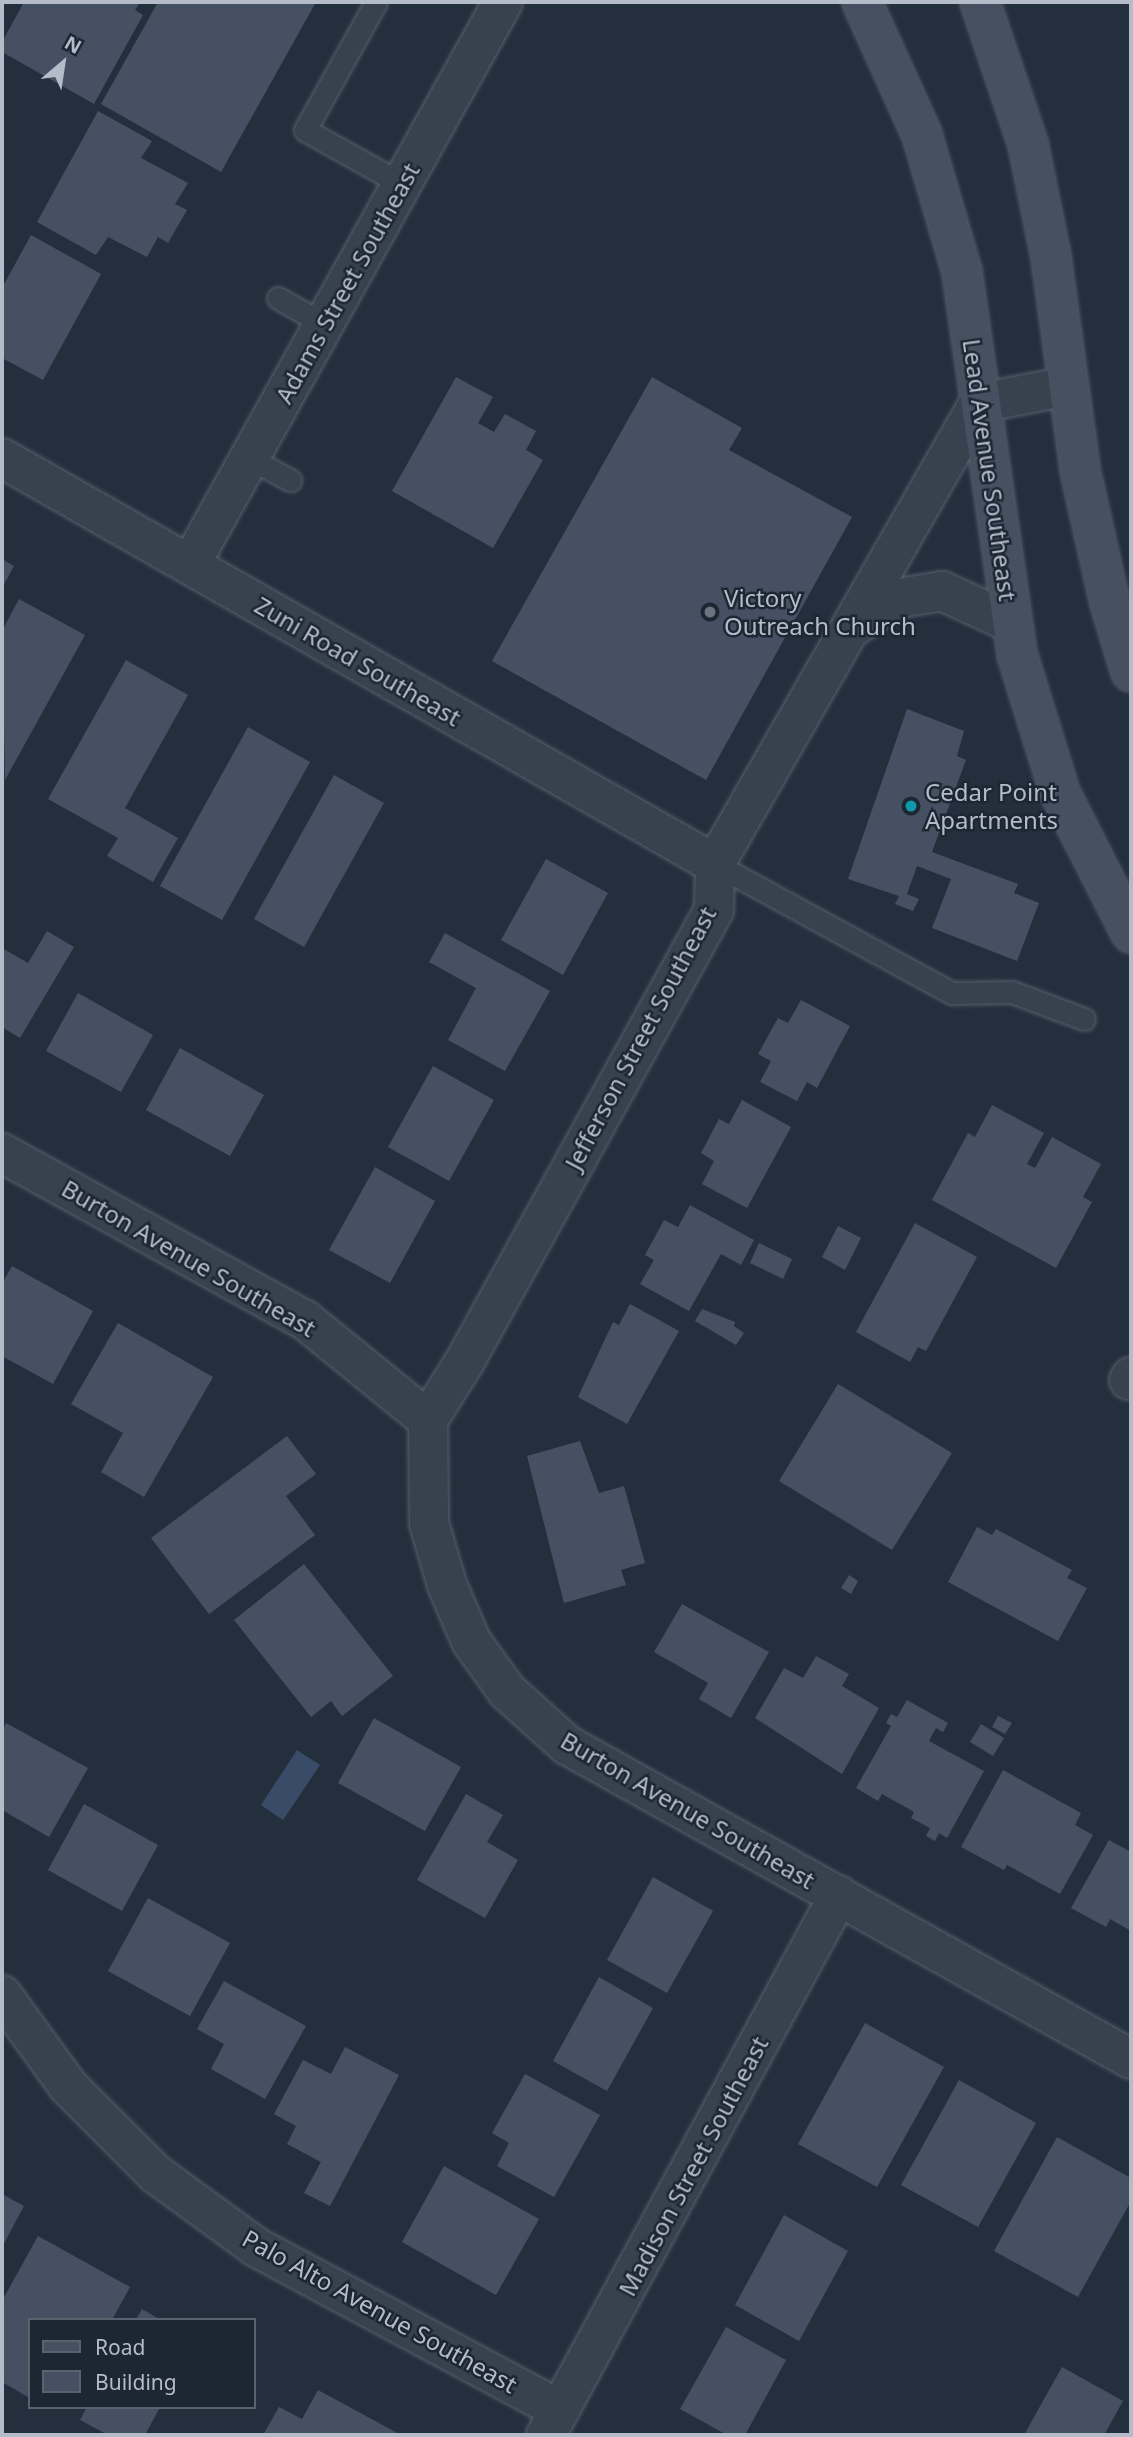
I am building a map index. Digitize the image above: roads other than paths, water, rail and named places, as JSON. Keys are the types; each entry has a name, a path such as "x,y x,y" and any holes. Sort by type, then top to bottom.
{"main road":[{"name":"Lead Avenue Southeast","path":"862,2 922,135 962,272 1017,654 1060,793 1131,933"},
{"path":"980,2 1028,144 1051,257 1068,386 1089,510 1131,672"}],"street":[{"name":"Adams Street Southeast","path":"190,565 402,184 493,5"},
{"path":"979,403 1068,386"},
{"name":"Jefferson Street Southeast","path":"428,1420 465,1361 714,910 715,864 979,403"},
{"name":"Zuni Road Southeast","path":"2,458 715,864"},
{"path":"850,629 901,598 942,591 1012,623"},
{"name":"Burton Avenue Southeast","path":"2,1153 305,1320 428,1420 429,1523 447,1585 471,1641 507,1691 567,1745 1131,2059"},
{"name":"Madison Street Southeast","path":"553,2423 839,1895"},
{"name":"Palo Alto Avenue Southeast","path":"2,1994 68,2086 167,2182 256,2247 553,2423"}],"lane":[{"path":"376,2 305,130 402,184"},
{"path":"278,298 324,324"},
{"path":"249,458 290,481"},
{"path":"715,864 952,993 1012,992 1084,1019"}],"water":[{"path":"297,1750 320,1765 283,1820 261,1805"}],"place":[{"name":"Victory Outreach Church","path":"710,612"},
{"name":"Cedar Point Apartments","path":"911,806"}]}
